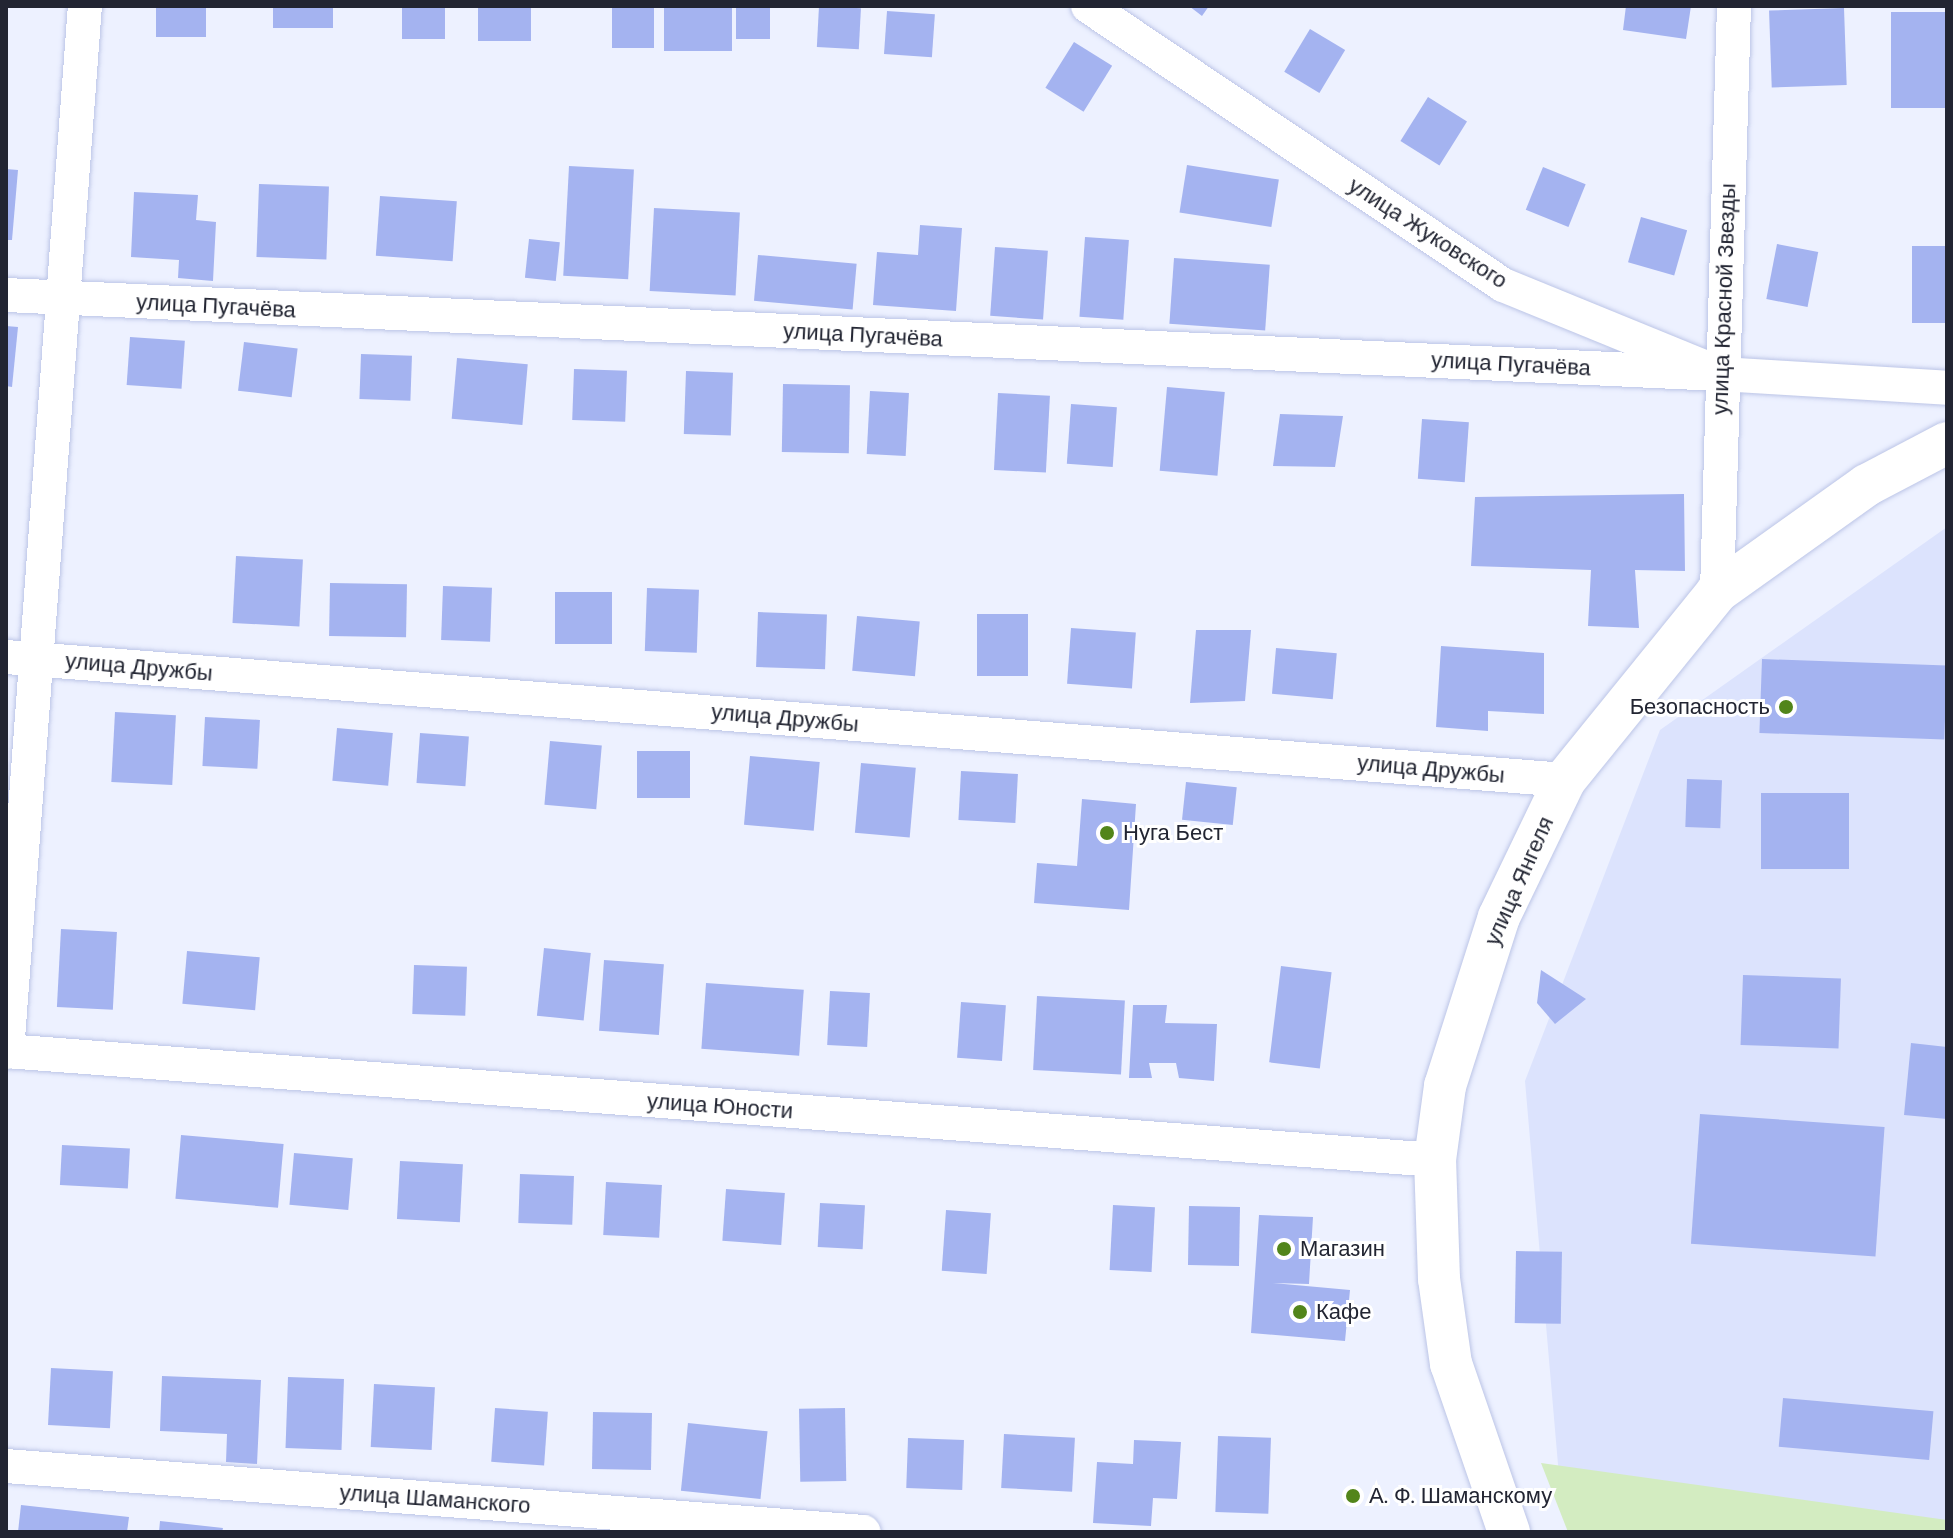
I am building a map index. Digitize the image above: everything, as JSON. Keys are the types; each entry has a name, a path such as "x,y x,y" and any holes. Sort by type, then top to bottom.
{"street":[{"path":"6,1052 20,658 64,299 85,6"},
{"name":"улица Жуковского","path":"1088,6 1503,285 1721,374 1947,388"},
{"name":"улица Красной Звезды","path":"1717,592 1734,6"},
{"name":"улица Пугачёва","path":"6,295 1721,374"},
{"name":"улица Янгеля","path":"1509,1532 1451,1364 1439,1279 1435,1160 1445,1086 1499,917 1565,780 1717,592 1867,485 1947,443"},
{"name":"улица Дружбы","path":"20,658 1565,780"},
{"name":"улица Юности","path":"6,1052 1435,1160"},
{"name":"улица Шаманского","path":"6,1466 863,1532"}],"shaded area":[{"path":"1947,527 1947,1532 1559,1476 1525,1081 1660,730"}],"green space":[{"path":"1541,1463 1947,1520 1947,1532 1568,1532"}],"building":[{"path":"156,6 206,6 206,37 156,37"},
{"path":"273,6 333,6 333,28 273,28"},
{"path":"402,6 445,6 445,39 402,39"},
{"path":"478,6 531,6 531,41 478,41"},
{"path":"612,6 654,6 654,48 612,48"},
{"path":"664,6 732,6 732,51 664,51"},
{"path":"736,6 770,6 770,39 736,39"},
{"path":"819,6 861,8 859,49 817,47"},
{"path":"1189,6 1209,6 1202,16"},
{"path":"1626,6 1691,6 1686,39 1623,30"},
{"path":"1844,8 1847,85 1772,88 1769,11"},
{"path":"887,11 935,14 932,57 884,54"},
{"path":"1891,12 1947,12 1947,108 1891,108"},
{"path":"1310,29 1345,50 1319,93 1284,72"},
{"path":"1074,42 1112,66 1084,112 1045,88"},
{"path":"1428,97 1467,121 1439,165 1400,141"},
{"path":"1187,165 1279,180 1271,227 1179,212"},
{"path":"569,166 634,169 628,279 563,276"},
{"path":"1543,167 1586,184 1568,227 1526,210"},
{"path":"6,169 18,170 12,240 6,240"},
{"path":"259,184 329,186 326,259 256,257"},
{"path":"134,192 198,195 196,220 216,222 213,281 178,278 179,260 131,257"},
{"path":"380,196 457,201 453,261 376,256"},
{"path":"654,208 740,213 736,295 650,291"},
{"path":"1641,217 1687,230 1674,275 1628,262"},
{"path":"920,225 962,228 956,311 873,305 877,252 918,255"},
{"path":"1085,237 1129,240 1123,320 1079,317"},
{"path":"529,239 560,242 556,281 525,278"},
{"path":"1777,244 1818,252 1808,307 1766,299"},
{"path":"1912,246 1947,246 1947,323 1912,323"},
{"path":"995,247 1048,251 1043,320 990,316"},
{"path":"758,255 857,264 853,309 754,301"},
{"path":"1174,258 1270,265 1265,331 1169,324"},
{"path":"6,326 18,327 12,387 6,386"},
{"path":"130,337 185,341 182,389 127,385"},
{"path":"244,342 298,349 292,397 238,391"},
{"path":"361,354 412,356 410,401 359,399"},
{"path":"457,358 528,364 522,425 452,419"},
{"path":"574,369 627,371 625,422 572,420"},
{"path":"686,371 733,373 731,436 684,434"},
{"path":"783,384 850,385 849,453 782,452"},
{"path":"1167,387 1225,392 1217,476 1160,471"},
{"path":"870,391 909,393 906,456 867,454"},
{"path":"998,393 1050,396 1046,473 994,470"},
{"path":"1071,404 1117,407 1113,467 1067,464"},
{"path":"1280,414 1343,416 1335,467 1273,466"},
{"path":"1422,419 1469,422 1465,482 1418,479"},
{"path":"1684,494 1685,571 1635,570 1639,628 1588,626 1591,570 1471,566 1475,497"},
{"path":"236,556 303,560 299,626 232,623"},
{"path":"330,583 407,584 406,637 329,636"},
{"path":"443,586 492,588 490,642 441,640"},
{"path":"647,588 699,590 697,653 645,651"},
{"path":"555,592 612,592 612,644 555,644"},
{"path":"758,612 827,614 825,669 756,667"},
{"path":"977,614 1028,614 1028,676 977,676"},
{"path":"857,616 920,621 915,676 852,671"},
{"path":"1071,628 1136,633 1132,688 1067,684"},
{"path":"1196,630 1251,630 1245,701 1190,703"},
{"path":"1441,646 1544,653 1544,714 1488,711 1488,731 1436,727"},
{"path":"1276,648 1337,653 1333,699 1272,694"},
{"path":"1762,659 1947,665 1944,739 1759,733"},
{"path":"115,712 176,715 172,785 111,782"},
{"path":"205,717 260,720 257,769 202,766"},
{"path":"337,728 393,733 388,786 332,781"},
{"path":"420,733 469,736 465,786 417,783"},
{"path":"550,741 602,746 596,809 544,805"},
{"path":"637,751 690,751 690,798 637,798"},
{"path":"750,756 820,762 814,831 744,825"},
{"path":"861,763 916,768 910,838 855,833"},
{"path":"961,771 1018,774 1015,823 958,820"},
{"path":"1687,779 1722,780 1720,828 1685,827"},
{"path":"1186,782 1237,787 1233,825 1182,820"},
{"path":"1761,793 1849,793 1849,869 1761,869"},
{"name":"Нуга Бест","path":"1082,799 1136,804 1129,910 1034,903 1037,863 1077,866"},
{"path":"61,929 117,932 113,1010 57,1007"},
{"path":"544,948 591,953 584,1021 537,1016"},
{"path":"187,951 260,957 255,1010 182,1004"},
{"path":"604,960 664,964 659,1035 599,1031"},
{"path":"414,965 467,967 465,1016 412,1014"},
{"path":"1281,966 1332,972 1320,1068 1269,1062"},
{"path":"1541,970 1586,999 1555,1024 1537,1003"},
{"path":"1743,975 1841,978 1838,1048 1741,1045"},
{"path":"706,983 804,990 799,1056 701,1049"},
{"path":"830,991 870,993 867,1047 827,1045"},
{"path":"1037,996 1125,1001 1121,1075 1033,1070"},
{"path":"961,1002 1006,1005 1002,1061 957,1058"},
{"path":"1133,1005 1167,1005 1165,1023 1217,1024 1214,1081 1179,1078 1176,1063 1149,1063 1152,1078 1129,1078"},
{"path":"1911,1043 1947,1047 1947,1119 1904,1115"},
{"path":"1700,1114 1885,1127 1875,1257 1691,1244"},
{"path":"181,1135 284,1144 278,1208 175,1199"},
{"path":"62,1145 130,1149 128,1189 60,1185"},
{"path":"294,1153 353,1158 348,1210 289,1205"},
{"path":"400,1161 463,1164 460,1222 397,1219"},
{"path":"520,1174 574,1176 572,1225 518,1223"},
{"path":"606,1182 662,1185 659,1238 603,1235"},
{"path":"726,1189 785,1193 781,1245 722,1241"},
{"path":"820,1203 865,1205 863,1249 818,1247"},
{"path":"1113,1205 1155,1207 1152,1272 1110,1270"},
{"path":"1189,1206 1240,1207 1239,1266 1188,1265"},
{"path":"946,1210 991,1213 987,1274 942,1271"},
{"path":"1259,1215 1313,1217 1309,1284 1273,1283 1350,1290 1345,1341 1251,1333"},
{"path":"1516,1251 1562,1252 1561,1324 1515,1323"},
{"path":"51,1368 113,1371 110,1428 48,1425"},
{"path":"162,1376 261,1380 257,1464 226,1462 227,1434 160,1431"},
{"path":"288,1377 344,1379 341,1450 286,1448"},
{"path":"374,1384 435,1387 432,1450 371,1447"},
{"path":"1783,1398 1933,1411 1929,1460 1779,1447"},
{"path":"495,1408 548,1412 544,1466 491,1462"},
{"path":"845,1408 846,1481 800,1482 799,1409"},
{"path":"593,1412 652,1413 651,1470 592,1469"},
{"path":"688,1423 768,1431 760,1499 681,1491"},
{"path":"1004,1434 1075,1438 1072,1492 1001,1488"},
{"path":"1218,1436 1271,1438 1268,1514 1215,1512"},
{"path":"908,1438 964,1440 962,1490 906,1488"},
{"path":"1134,1440 1181,1442 1177,1499 1153,1498 1151,1526 1093,1523 1097,1462 1133,1464"},
{"path":"21,1505 129,1517 127,1532 18,1532"},
{"path":"160,1521 223,1528 222,1532 159,1532"}],"place":[{"name":"Безопасность","path":"1786,707"},
{"name":"Нуга Бест","path":"1107,833"},
{"name":"Магазин","path":"1284,1249"},
{"name":"Кафе","path":"1300,1312"},
{"name":"А. Ф. Шаманскому","path":"1353,1496"}]}
